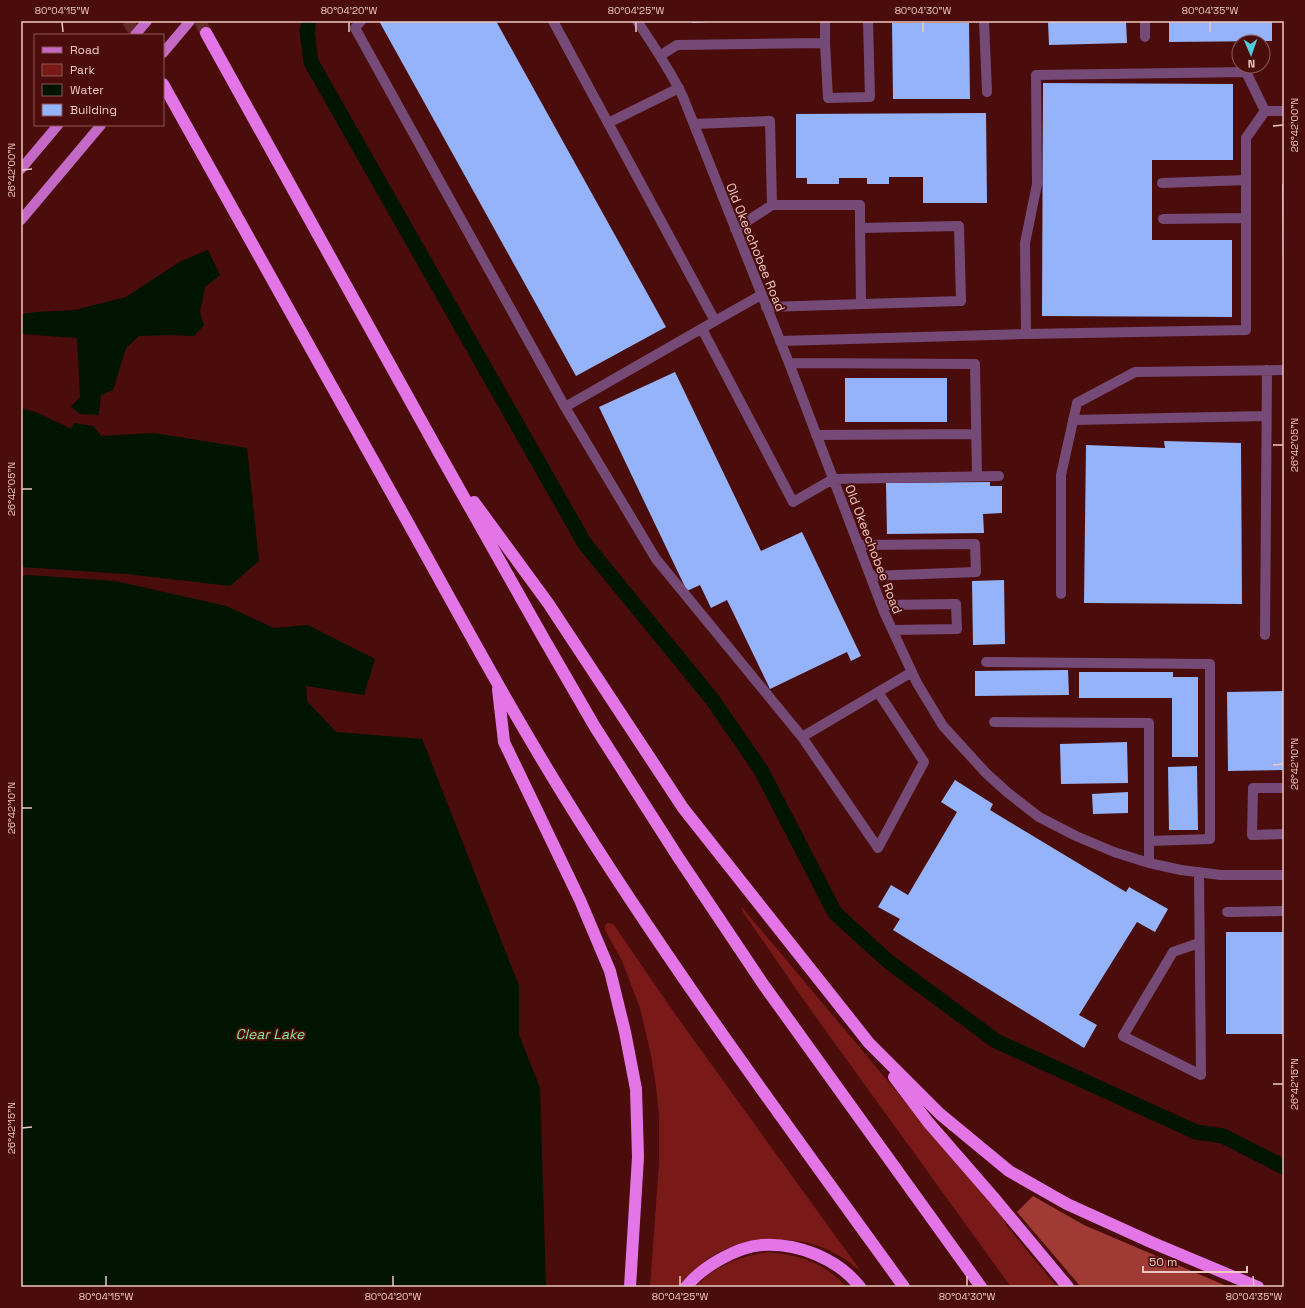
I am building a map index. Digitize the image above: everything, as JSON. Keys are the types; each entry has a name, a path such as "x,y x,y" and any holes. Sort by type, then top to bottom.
{"highway":[{"path":"206,33 443,460 544,639 596,727 678,857 763,984 981,1287"},
{"path":"164,86 498,683 568,802 619,883 677,970 741,1062 904,1287"},
{"path":"443,460 548,603 683,808 869,1043 928,1122 1068,1287"},
{"path":"498,683 504,742 580,900 610,971 625,1032 636,1089 638,1157 630,1287"},
{"path":"869,1043 940,1114 1009,1171 1067,1204 1153,1243 1258,1287"},
{"path":"686,1287 691,1280 714,1262 735,1252 761,1245 787,1246 809,1252 834,1262 860,1287"}],"main road":[{"path":"136,34 147,21"},
{"path":"164,52 190,21"},
{"path":"21,169 57,126"},
{"path":"21,220 100,126"}],"street":[{"path":"361,21 355,28 565,407 656,559 802,737 878,848 924,762 878,692"},
{"path":"553,21 715,321"},
{"name":"Old Okeechobee Road","path":"637,21 661,55 679,88 789,363 882,605 917,683 943,726 986,773 1006,792 1039,817 1076,836 1114,852 1149,863 1181,870 1221,875 1284,875"},
{"path":"825,21 828,98 870,97 868,21"},
{"path":"984,21 987,92"},
{"path":"1145,21 1145,37"},
{"path":"661,55 677,46 825,43"},
{"path":"1026,334 1025,243 1037,184 1036,74 1246,72 1265,111"},
{"path":"608,123 679,88"},
{"path":"1265,111 1284,111"},
{"path":"780,341 1246,330 1246,138 1265,111"},
{"path":"694,124 770,121 772,205"},
{"path":"1162,183 1246,180"},
{"path":"735,229 772,205 860,205 861,304"},
{"path":"1163,219 1246,218"},
{"path":"766,307 961,301 959,226 860,228"},
{"path":"565,407 761,295"},
{"path":"702,329 793,502 833,479 999,476"},
{"path":"789,363 975,364 977,476"},
{"path":"1265,636 1267,370"},
{"path":"1061,594 1061,475 1077,403 1135,372 1284,370"},
{"path":"1074,420 1266,416"},
{"path":"816,435 976,434"},
{"path":"859,545 975,544 976,572 871,576"},
{"path":"882,605 956,604 957,630 893,630"},
{"path":"986,662 1210,664 1210,839 1149,840"},
{"path":"802,737 912,672"},
{"path":"994,722 1149,723 1149,863"},
{"path":"1284,788 1253,788 1252,835 1284,834"},
{"path":"1199,872 1201,1075 1124,1036 1173,952 1199,943"},
{"path":"1227,912 1284,911"}],"green space":[{"path":"741,906 1003,1216 1006,1225 1057,1287 1011,1287 810,1009 743,912"},
{"path":"607,923 614,925 675,1014 860,1270 848,1261 824,1248 811,1244 784,1240 755,1241 730,1247 718,1253 698,1267 678,1287 650,1287 659,1164 659,1116 656,1086 651,1055 640,1008 622,961 605,930"},
{"path":"768,1252 791,1255 821,1266 846,1287 695,1287 711,1273 728,1263 747,1256"}],"shaded area":[{"path":"1033,1196 1084,1225 1229,1287 1081,1287 1017,1212"}],"water":[{"path":"208,250 220,275 205,287 200,312 204,325 194,336 139,336 126,348 113,390 101,395 99,415 80,414 71,407 80,397 77,338 21,334 21,314 75,310 126,297 181,261"},
{"path":"21,408 38,413 71,429 74,423 93,426 101,436 154,433 247,448 259,561 230,586 127,574 21,567"},
{"name":"Clear Lake","path":"28,575 115,581 226,606 274,628 308,625 375,659 364,695 306,686 307,701 336,732 422,739 519,986 519,1035 540,1088 546,1287 21,1287 21,576"}],"building":[{"path":"379,21 496,21 666,327 576,376"},
{"path":"692,21 709,21 709,22 692,23"},
{"path":"1048,21 1126,21 1127,43 1049,45"},
{"path":"1169,21 1272,21 1272,41 1271,34 1231,34 1231,41 1169,42"},
{"path":"892,23 969,23 970,99 893,99"},
{"path":"1043,83 1233,84 1233,160 1152,160 1152,240 1232,240 1232,317 1042,316"},
{"path":"986,113 987,203 923,203 923,177 889,177 889,184 867,184 867,178 839,178 839,184 807,184 807,178 796,178 796,114"},
{"path":"1282,184 1284,184 1284,270 1283,270"},
{"path":"675,372 761,551 802,532 861,656 851,661 847,652 770,689 727,600 711,608 700,585 687,591 599,407"},
{"path":"845,378 947,378 947,422 845,422"},
{"path":"1164,441 1241,443 1242,604 1084,603 1086,445 1165,448"},
{"path":"990,482 990,486 1002,486 1002,513 983,514 984,533 887,534 886,483"},
{"path":"1004,580 1005,644 973,645 972,581"},
{"path":"1068,670 1069,695 975,696 975,671"},
{"path":"1079,672 1173,672 1173,677 1198,677 1198,757 1172,757 1172,698 1079,698"},
{"path":"1284,691 1284,770 1228,771 1227,692"},
{"path":"1127,742 1128,783 1061,784 1060,744"},
{"path":"1197,766 1198,830 1169,830 1168,767"},
{"path":"955,780 993,804 990,810 1126,892 1129,887 1168,909 1155,932 1137,922 1079,1015 1097,1025 1084,1048 893,930 900,919 878,907 891,885 908,895 957,812 941,802"},
{"path":"1128,792 1128,813 1093,814 1092,794"},
{"path":"1226,932 1284,932 1284,1034 1226,1034"}],"waterway":[{"path":"309,21 307,31 311,62 585,544 712,699 761,770 835,913 889,962 996,1041 1196,1132 1223,1136 1284,1167"}],"tunnel":[{"path":"128,21 135,34"},
{"path":"200,21 206,33"}]}
